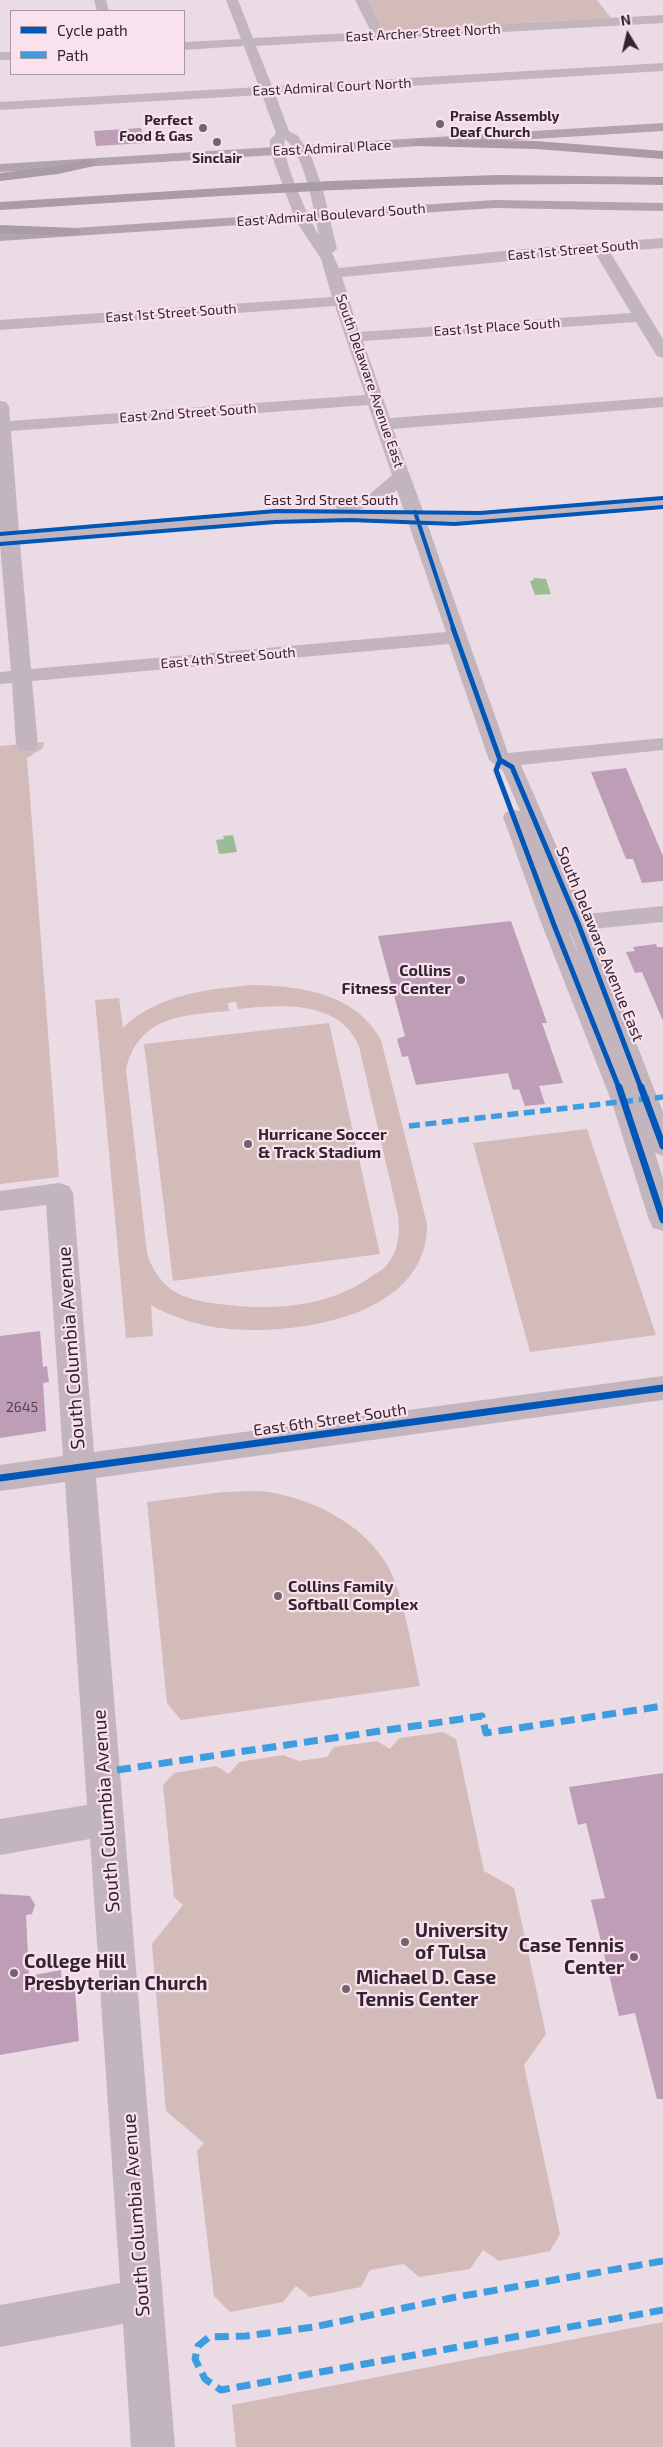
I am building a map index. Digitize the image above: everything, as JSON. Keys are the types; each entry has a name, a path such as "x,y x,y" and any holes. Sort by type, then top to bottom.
{"highway":[{"path":"420,143 536,145 663,155"},
{"path":"0,177 58,170 88,162"},
{"path":"0,194 254,185 508,168 663,169"},
{"path":"346,180 530,179 663,181"},
{"path":"0,206 254,185"},
{"path":"0,229 76,232"}],"main road":[{"name":"East Admiral Place","path":"0,168 663,127"},
{"name":"East Admiral Boulevard South","path":"0,236 495,204 663,207"}],"street":[{"path":"232,0 283,133 294,139 300,150"},
{"path":"362,0 380,35"},
{"name":"East Archer Street North","path":"185,46 663,19"},
{"name":"East Admiral Court North","path":"0,106 663,68"},
{"path":"278,151 276,140 283,133"},
{"name":"South Delaware Avenue East","path":"300,150 323,216 331,265 353,338 500,760 496,770 663,1146"},
{"name":"South Delaware Avenue East","path":"278,151 301,218 331,265"},
{"name":"East 1st Street South","path":"331,265 663,243"},
{"path":"600,248 663,353"},
{"name":"East 1st Street South","path":"0,325 341,301"},
{"name":"East 1st Place South","path":"353,338 641,317"},
{"name":"East 2nd Street South","path":"1,427 375,399"},
{"path":"384,424 663,402"},
{"path":"0,406 5,539 22,676 27,746"},
{"path":"280,516 356,506 389,491 402,475"},
{"name":"East 3rd Street South","path":"5,539 280,516 338,515 482,518 663,503"},
{"name":"East 4th Street South","path":"0,678 456,637"},
{"path":"500,760 663,744"},
{"path":"566,924 663,914"},
{"name":"South Delaware Avenue East","path":"566,924 663,1220"},
{"name":"South Columbia Avenue","path":"0,1201 59,1193 153,2438"},
{"name":"East 6th Street South","path":"0,1478 663,1388"},
{"path":"0,1837 107,1819"},
{"path":"0,2326 142,2300"}],"shaded area":[{"path":"366,0 597,0 611,18 383,31"},
{"path":"533,578 546,579 551,594 535,595 530,581 534,580"},
{"path":"44,742 43,748 27,758 59,1177 0,1184 0,746"},
{"path":"233,835 237,852 219,854 216,840 224,839 223,836"},
{"path":"252,985 307,990 342,1002 370,1024 381,1040 427,1224 422,1255 406,1280 383,1299 355,1313 323,1323 258,1330 220,1328 189,1321 151,1305 153,1336 126,1338 95,1000 119,998 123,1028 136,1017 166,1001 200,992","holes":["236,1002 238,1009 272,1006 307,1008 337,1020 350,1031 359,1046 398,1215 399,1229 396,1250 389,1262 381,1270 355,1287 318,1301 279,1307 259,1307 194,1300 177,1293 163,1282 151,1264 147,1253 126,1069 132,1051 141,1038 152,1028 165,1022 195,1014 229,1011 228,1003"]},
{"path":"329,1023 380,1254 173,1281 144,1044"},
{"path":"587,1129 656,1335 530,1352 473,1143"},
{"name":"Collins Family Softball Complex","path":"223,1492 268,1492 287,1496 325,1510 359,1532 385,1562 394,1579 406,1619 420,1686 181,1720 167,1703 147,1502"},
{"name":"Michael D. Case Tennis Center","path":"443,1732 456,1739 484,1871 514,1888 546,2034 524,2065 560,2234 550,2251 499,2261 483,2250 470,2269 419,2277 404,2264 370,2270 361,2287 310,2297 296,2286 283,2302 230,2312 214,2296 197,2151 204,2143 166,2111 152,1944 183,1905 174,1897 163,1785 174,1773 216,1766 229,1774 239,1762 283,1755 299,1761 327,1757 334,1747 377,1741 390,1749 399,1738"},
{"path":"663,2322 663,2447 236,2447 232,2405"}],"building":[{"path":"141,128 145,143 96,146 94,131"},
{"path":"626,768 663,856 663,881 642,883 633,859 626,859 591,772"},
{"name":"Collins Fitness Center","path":"511,921 547,1023 542,1023 563,1083 539,1086 545,1104 525,1106 519,1089 513,1090 508,1073 416,1085 408,1056 402,1057 397,1039 405,1036 378,936"},
{"path":"656,944 657,947 663,947 663,1021 642,972 635,973 626,952 635,951 633,947"},
{"path":"40,1331 43,1367 47,1366 49,1382 43,1383 46,1431 0,1438 0,1336"},
{"name":"Case Tennis Center","path":"663,1773 663,2099 657,2099 635,2013 619,2016 591,1900 605,1898 586,1823 578,1825 569,1787"},
{"name":"College Hill Presbyterian Church","path":"0,1894 30,1896 35,1905 32,1914 26,1915 29,1976 61,1970 62,1992 75,1990 79,2041 0,2055"}],"marked path":[{"path":"409,1126 663,1097"},
{"path":"117,1770 482,1716 486,1733 663,1706"},
{"path":"663,2261 451,2298 314,2327 246,2336 209,2337 198,2346 195,2359 205,2379 221,2390 663,2310"}],"cycle path":[{"path":"0,534 276,511 480,513 663,498"},
{"path":"0,544 275,522 350,520 455,524 663,507"},
{"path":"415,512 444,603 500,760 512,767 578,923 663,1146"},
{"path":"500,760 496,770 554,925 624,1100 663,1220"},
{"path":"0,1478 663,1388"}],"place":[{"name":"Praise Assembly Deaf Church","path":"440,124"},
{"name":"Perfect Food & Gas","path":"203,128"},
{"name":"Sinclair","path":"217,142"},
{"name":"Collins Fitness Center","path":"461,980"},
{"name":"Hurricane Soccer & Track Stadium","path":"248,1144"},
{"name":"Collins Family Softball Complex","path":"278,1596"},
{"name":"University of Tulsa","path":"405,1942"},
{"name":"Case Tennis Center","path":"634,1957"},
{"name":"College Hill Presbyterian Church","path":"14,1973"},
{"name":"Michael D. Case Tennis Center","path":"346,1989"}]}
